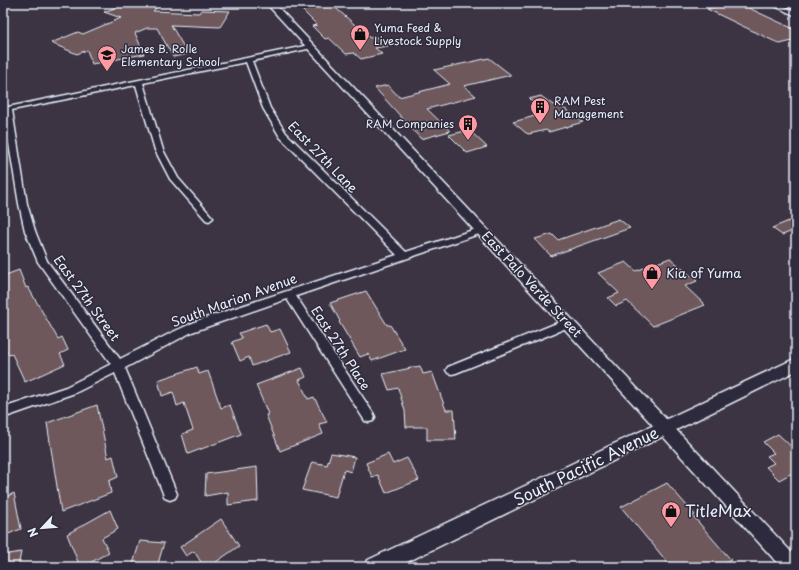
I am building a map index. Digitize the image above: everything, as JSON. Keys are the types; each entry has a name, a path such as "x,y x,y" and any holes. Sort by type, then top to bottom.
{"main road":[{"name":"South Pacific Avenue","path":"375,567 796,364"}],"street":[{"name":"East Palo Verde Street","path":"270,3 665,427 793,567"},
{"path":"771,3 796,14"},
{"path":"6,110 310,47"},
{"name":"East 27th Lane","path":"248,60 268,112 276,126 404,256"},
{"path":"139,82 159,150 174,178 209,218"},
{"name":"East 27th Street","path":"6,110 22,204 30,231 43,262 118,365 170,494"},
{"name":"South Marion Avenue","path":"3,413 51,397 91,381 118,365 184,331 289,294 482,230"},
{"name":"East 27th Place","path":"289,294 369,417"},
{"path":"452,370 567,323"}],"building":[{"path":"134,3 161,3 153,11 199,13 201,10 230,11 220,27 171,25 188,54 173,57 157,28 147,28 135,33 144,54 92,64 87,50 77,54 51,43 78,32 83,34 121,18 104,12 122,5"},
{"path":"295,3 330,3 370,38 377,37 388,46 375,48 382,54 361,59 354,53 346,54 329,38 325,39 312,26 317,25"},
{"path":"738,3 796,30 796,40 780,44 707,9"},
{"path":"489,58 511,75 464,86 476,96 427,109 450,131 421,139 375,88 388,85 399,97 450,84 434,70"},
{"path":"541,96 553,105 558,104 583,122 549,132 546,130 529,134 526,133 513,122 546,113 529,99"},
{"name":"RAM Companies","path":"469,130 487,147 467,153 449,135"},
{"path":"619,219 630,228 551,256 535,239 552,234 558,240"},
{"path":"789,221 796,226 796,230 782,235 772,228"},
{"name":"Kia of Yuma","path":"670,258 697,281 685,286 705,305 653,326 627,301 616,306 608,298 619,293 598,273 626,262 636,271"},
{"path":"19,270 26,288 28,287 58,339 62,337 68,350 60,354 65,364 25,382 12,354 9,355 3,343 3,276"},
{"path":"366,291 387,325 390,325 405,349 372,361 368,354 360,357 339,322 340,321 330,303"},
{"path":"266,324 270,332 280,329 291,352 252,366 249,357 240,361 232,342 242,338 239,333"},
{"path":"420,366 423,374 432,372 446,410 454,410 456,440 427,440 427,427 406,427 405,411 398,388 389,390 383,374"},
{"path":"197,367 199,374 208,371 221,408 230,405 241,434 188,454 182,434 193,430 184,403 177,406 173,392 162,396 158,380"},
{"path":"302,368 306,377 299,380 308,399 314,397 327,422 319,424 323,434 280,451 266,415 268,414 256,385"},
{"path":"97,405 108,458 113,456 118,477 109,481 111,493 61,512 47,423"},
{"path":"778,434 796,451 796,471 779,480 766,467 774,463 767,456 774,453 763,442"},
{"path":"331,453 355,457 351,472 344,470 336,497 302,490 312,462 327,465"},
{"path":"388,454 393,464 407,458 419,480 386,493 378,475 372,477 366,463"},
{"path":"257,467 258,501 228,505 228,492 205,496 206,474"},
{"name":"TitleMax","path":"667,483 731,560 718,567 671,567 621,507"},
{"path":"14,493 21,529 3,536 3,498"},
{"path":"110,510 118,529 102,538 109,552 83,567 80,567 67,534"},
{"path":"221,519 239,546 209,567 204,567 194,551 186,556 180,547"},
{"path":"140,541 164,543 157,567 132,567"},
{"path":"21,552 18,567 3,567 3,555"}],"place":[{"name":"Yuma Feed & Livestock Supply","path":"360,51"},
{"name":"James B. Rolle Elementary School","path":"107,72"},
{"name":"RAM Pest Management","path":"540,124"},
{"name":"RAM Companies","path":"468,141"},
{"name":"Kia of Yuma","path":"652,290"},
{"name":"TitleMax","path":"671,528"}]}
